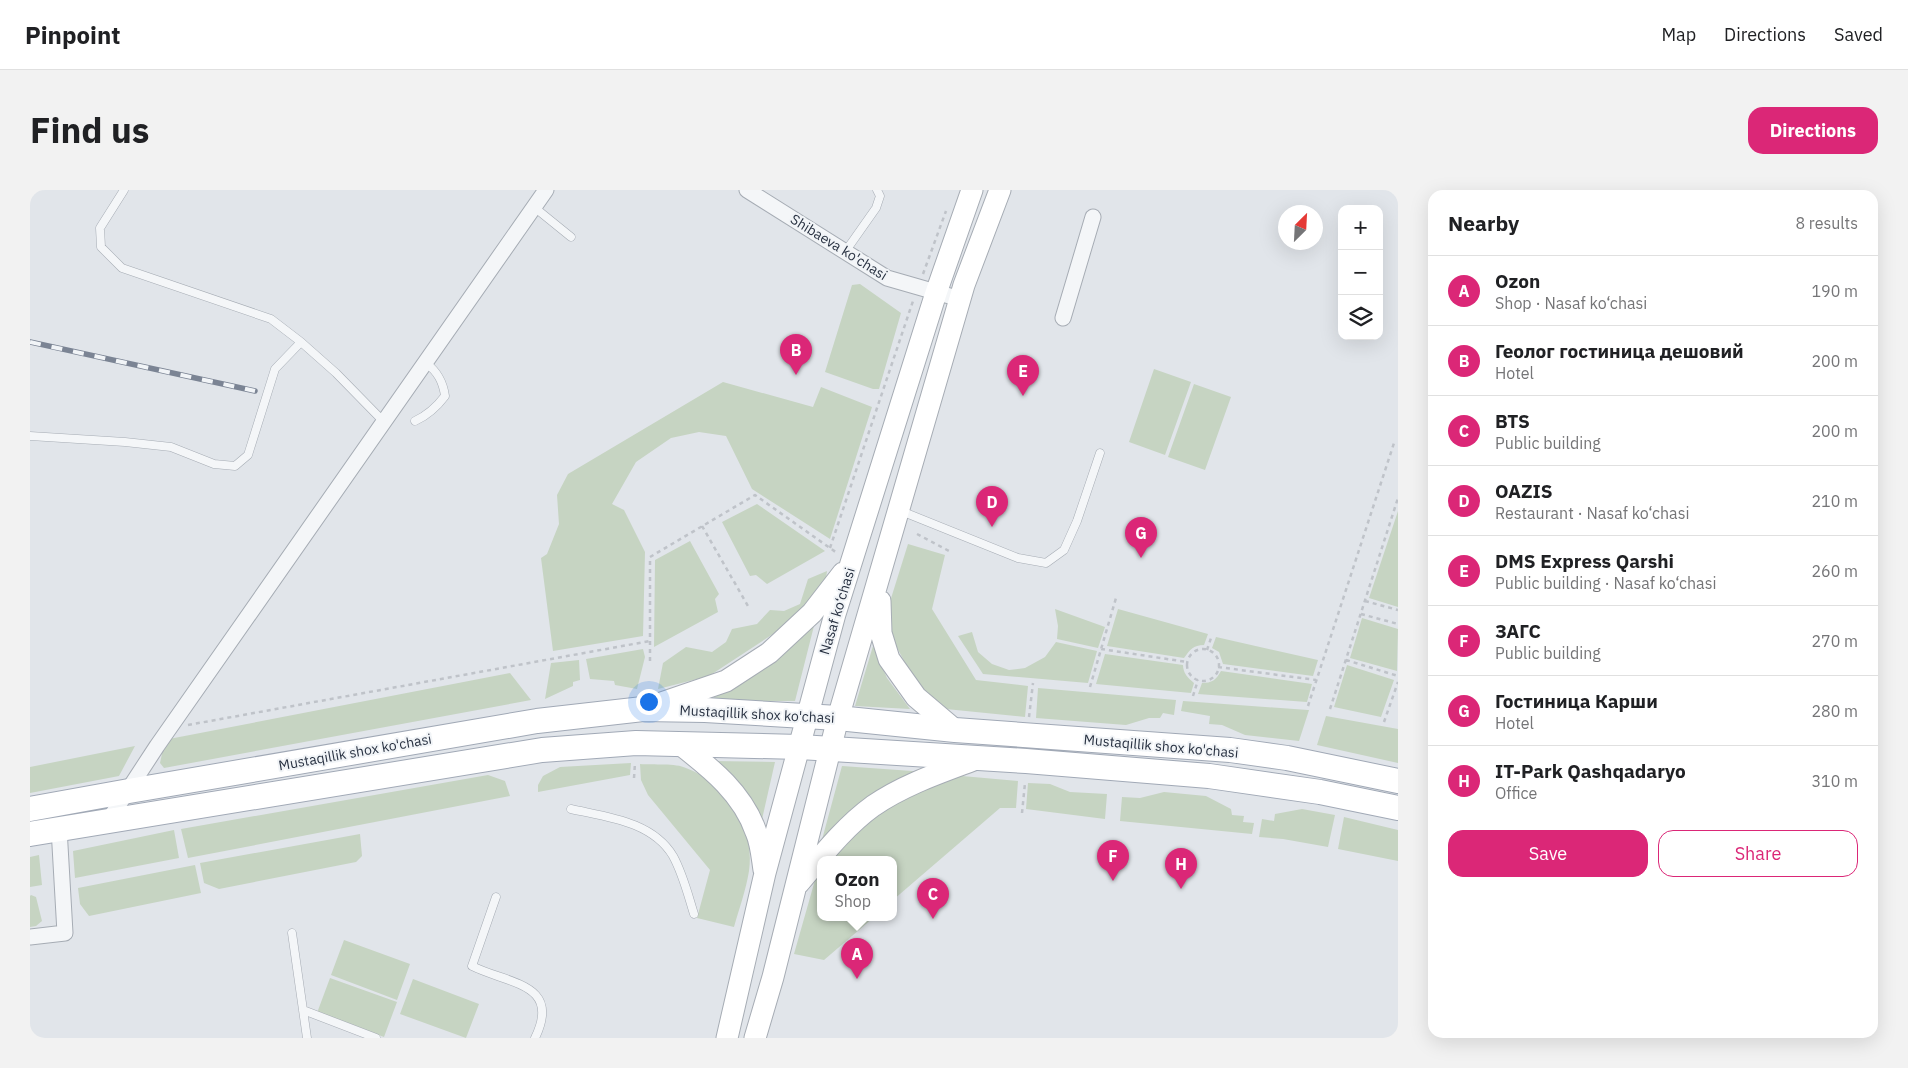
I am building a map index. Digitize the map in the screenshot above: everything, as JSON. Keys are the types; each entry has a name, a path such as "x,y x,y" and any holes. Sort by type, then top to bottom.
{"main road":[{"name":"Nasaf ko‘chasi","path":"727,1038 765,873 836,614 846,558 927,290 972,190"},
{"path":"755,1038 796,886 838,718 881,576 960,299 1000,190"},
{"path":"644,709 726,681 769,653 812,613 846,558"},
{"path":"881,576 879,617 881,633 889,659 916,697 955,730"},
{"name":"Mustaqillik shox ko'chasi","path":"30,809 537,721 644,709 705,710 838,718 955,730 1230,750 1287,758 1398,781"},
{"name":"Mustaqillik shox ko'chasi","path":"30,834 542,750 636,743 800,747 980,758 1209,776 1320,792 1398,808"},
{"path":"682,745 735,793 756,832 765,873"},
{"path":"823,856 844,832 873,807 917,782 980,758"},
{"path":"57,804 59,828"},
{"path":"796,886 817,862"},
{"path":"742,975 772,977"}],"street":[{"path":"108,820 169,729 546,190"},
{"name":"Shibaeva ko'chasi","path":"747,190 887,278 960,299"},
{"path":"1063,318 1093,217"},
{"path":"30,937 65,933 59,828"}],"lane":[{"path":"124,190 100,228 101,247 122,268 271,319 336,373 384,422"},
{"path":"845,252 876,208 880,196 877,190"},
{"path":"534,208 571,237"},
{"path":"30,436 171,447 214,464 235,466 248,455 275,369 301,342"},
{"path":"415,421 435,409 445,396 443,385 436,370 426,363"},
{"path":"900,510 1018,558 1046,563 1064,550 1077,521 1100,453"},
{"path":"571,808 628,822 652,834 672,855 680,872 694,914"},
{"path":"496,897 472,966 533,990 542,1003 541,1024 535,1038"},
{"path":"292,933 307,1038"},
{"path":"303,1010 376,1038"}],"path":[{"path":"830,548 927,290 947,208"},
{"path":"1308,706 1395,440"},
{"path":"650,661 650,557 755,495 846,558"},
{"path":"1330,710 1398,499"},
{"path":"702,526 748,606"},
{"path":"917,534 949,550"},
{"path":"1090,687 1116,598"},
{"path":"1365,601 1398,610"},
{"path":"1361,614 1398,624"},
{"path":"1207,650 1212,635"},
{"path":"169,729 650,641"},
{"path":"1101,649 1187,662"},
{"path":"1199,649 1207,650 1216,657 1218,667 1213,676 1204,680 1198,680 1190,674 1187,662 1194,652 1199,649"},
{"path":"1346,660 1398,676"},
{"path":"1218,667 1316,680"},
{"path":"1193,696 1198,680"},
{"path":"1384,722 1398,682"},
{"path":"1029,717 1033,683"},
{"path":"634,778 635,763"},
{"path":"1022,813 1025,784"}],"green space":[{"path":"860,284 901,313 879,389 873,389 825,372 852,285"},
{"path":"1154,369 1191,382 1165,455 1129,442"},
{"path":"723,382 813,407 821,387 872,407 830,539 752,489 726,436 699,432 671,438 636,462 612,504 624,510 645,552 643,636 553,651 541,558 547,554 559,524 557,495 568,474"},
{"path":"1194,384 1231,397 1205,470 1168,457"},
{"path":"757,504 825,551 767,584 756,575 750,576 722,522"},
{"path":"1398,511 1398,607 1369,598"},
{"path":"690,541 719,594 715,599 718,612 654,647 655,560"},
{"path":"908,544 945,555 932,609 976,680 1028,686 1025,717 946,709 928,696 908,668 889,633 888,608"},
{"path":"827,571 825,587 811,603 773,634 709,676 658,689 663,663 686,647 712,652 726,642 732,629 757,624 770,610 784,611 800,604 808,579"},
{"path":"1055,609 1105,627 1098,648 1057,639 1058,626"},
{"path":"1118,609 1208,634 1204,645 1194,647 1184,658 1107,646"},
{"path":"816,618 795,701 708,701 775,662"},
{"path":"1362,618 1398,629 1397,671 1350,658"},
{"path":"972,632 978,652 992,664 1009,670 1025,668 1045,657 1056,642 1097,651 1088,683 983,674 958,636"},
{"path":"1216,637 1318,660 1313,676 1223,664 1219,652 1212,648"},
{"path":"873,646 887,678 910,709 855,706"},
{"path":"643,649 645,657 637,689 615,685 614,681 590,679 586,659"},
{"path":"1105,654 1183,665 1186,675 1194,683 1191,693 1096,684"},
{"path":"579,660 580,680 573,682 573,686 545,699 551,663"},
{"path":"1347,665 1394,680 1381,717 1334,707"},
{"path":"1221,671 1312,684 1307,702 1198,694 1202,683 1213,680"},
{"path":"510,673 531,700 164,768 160,763 163,749 169,739"},
{"path":"1038,688 1176,700 1174,715 1163,713 1160,718 1149,718 1126,725 1036,718"},
{"path":"1183,701 1309,710 1299,741 1245,735 1222,725 1209,724 1210,716 1181,711"},
{"path":"1326,716 1398,729 1398,763 1317,745"},
{"path":"135,746 119,776 30,793 30,767"},
{"path":"711,761 775,762 760,828"},
{"path":"631,763 630,775 538,792 538,785 543,776 560,767"},
{"path":"640,764 682,766 701,775 715,785 736,809 748,839 750,855 748,878 734,927 697,918 710,870 648,795 641,780"},
{"path":"842,766 926,772 820,847"},
{"path":"488,775 505,781 510,796 188,858 181,829"},
{"path":"962,776 1018,781 1016,808 1000,808 897,897 897,856 835,856 871,818 892,804"},
{"path":"1028,783 1050,784 1070,792 1107,794 1105,819 1026,809"},
{"path":"1164,792 1206,796 1231,809 1232,815 1244,816 1243,822 1254,823 1252,834 1120,821 1122,797 1140,798"},
{"path":"1302,809 1335,815 1328,847 1259,837 1262,819 1274,821 1275,814"},
{"path":"1344,817 1398,830 1398,861 1338,849"},
{"path":"174,830 179,858 75,878 73,851"},
{"path":"360,834 362,856 356,862 219,889 204,883 200,863"},
{"path":"39,855 42,885 30,887 30,857"},
{"path":"195,865 201,893 89,916 80,904 78,888"},
{"path":"817,878 817,921 870,921 824,960 794,954"},
{"path":"30,896 36,897 42,921 36,926 30,927"},
{"path":"344,940 410,964 397,1000 331,975"},
{"path":"330,978 397,1002 384,1037 317,1013"},
{"path":"413,979 479,1004 466,1038 400,1014"}],"railway":[{"path":"30,342 255,391"}],"place":[{"name":"Геолог гостиница дешовий","path":"796,375"},
{"name":"DMS Express Qarshi","path":"1023,396"},
{"name":"OAZIS","path":"992,527"},
{"name":"Гостиница Карши","path":"1141,558"},
{"name":"ЗАГС","path":"1113,881"},
{"name":"IT-Park Qashqadaryo","path":"1181,889"},
{"name":"BTS","path":"933,919"},
{"name":"Ozon","path":"857,979"}]}
